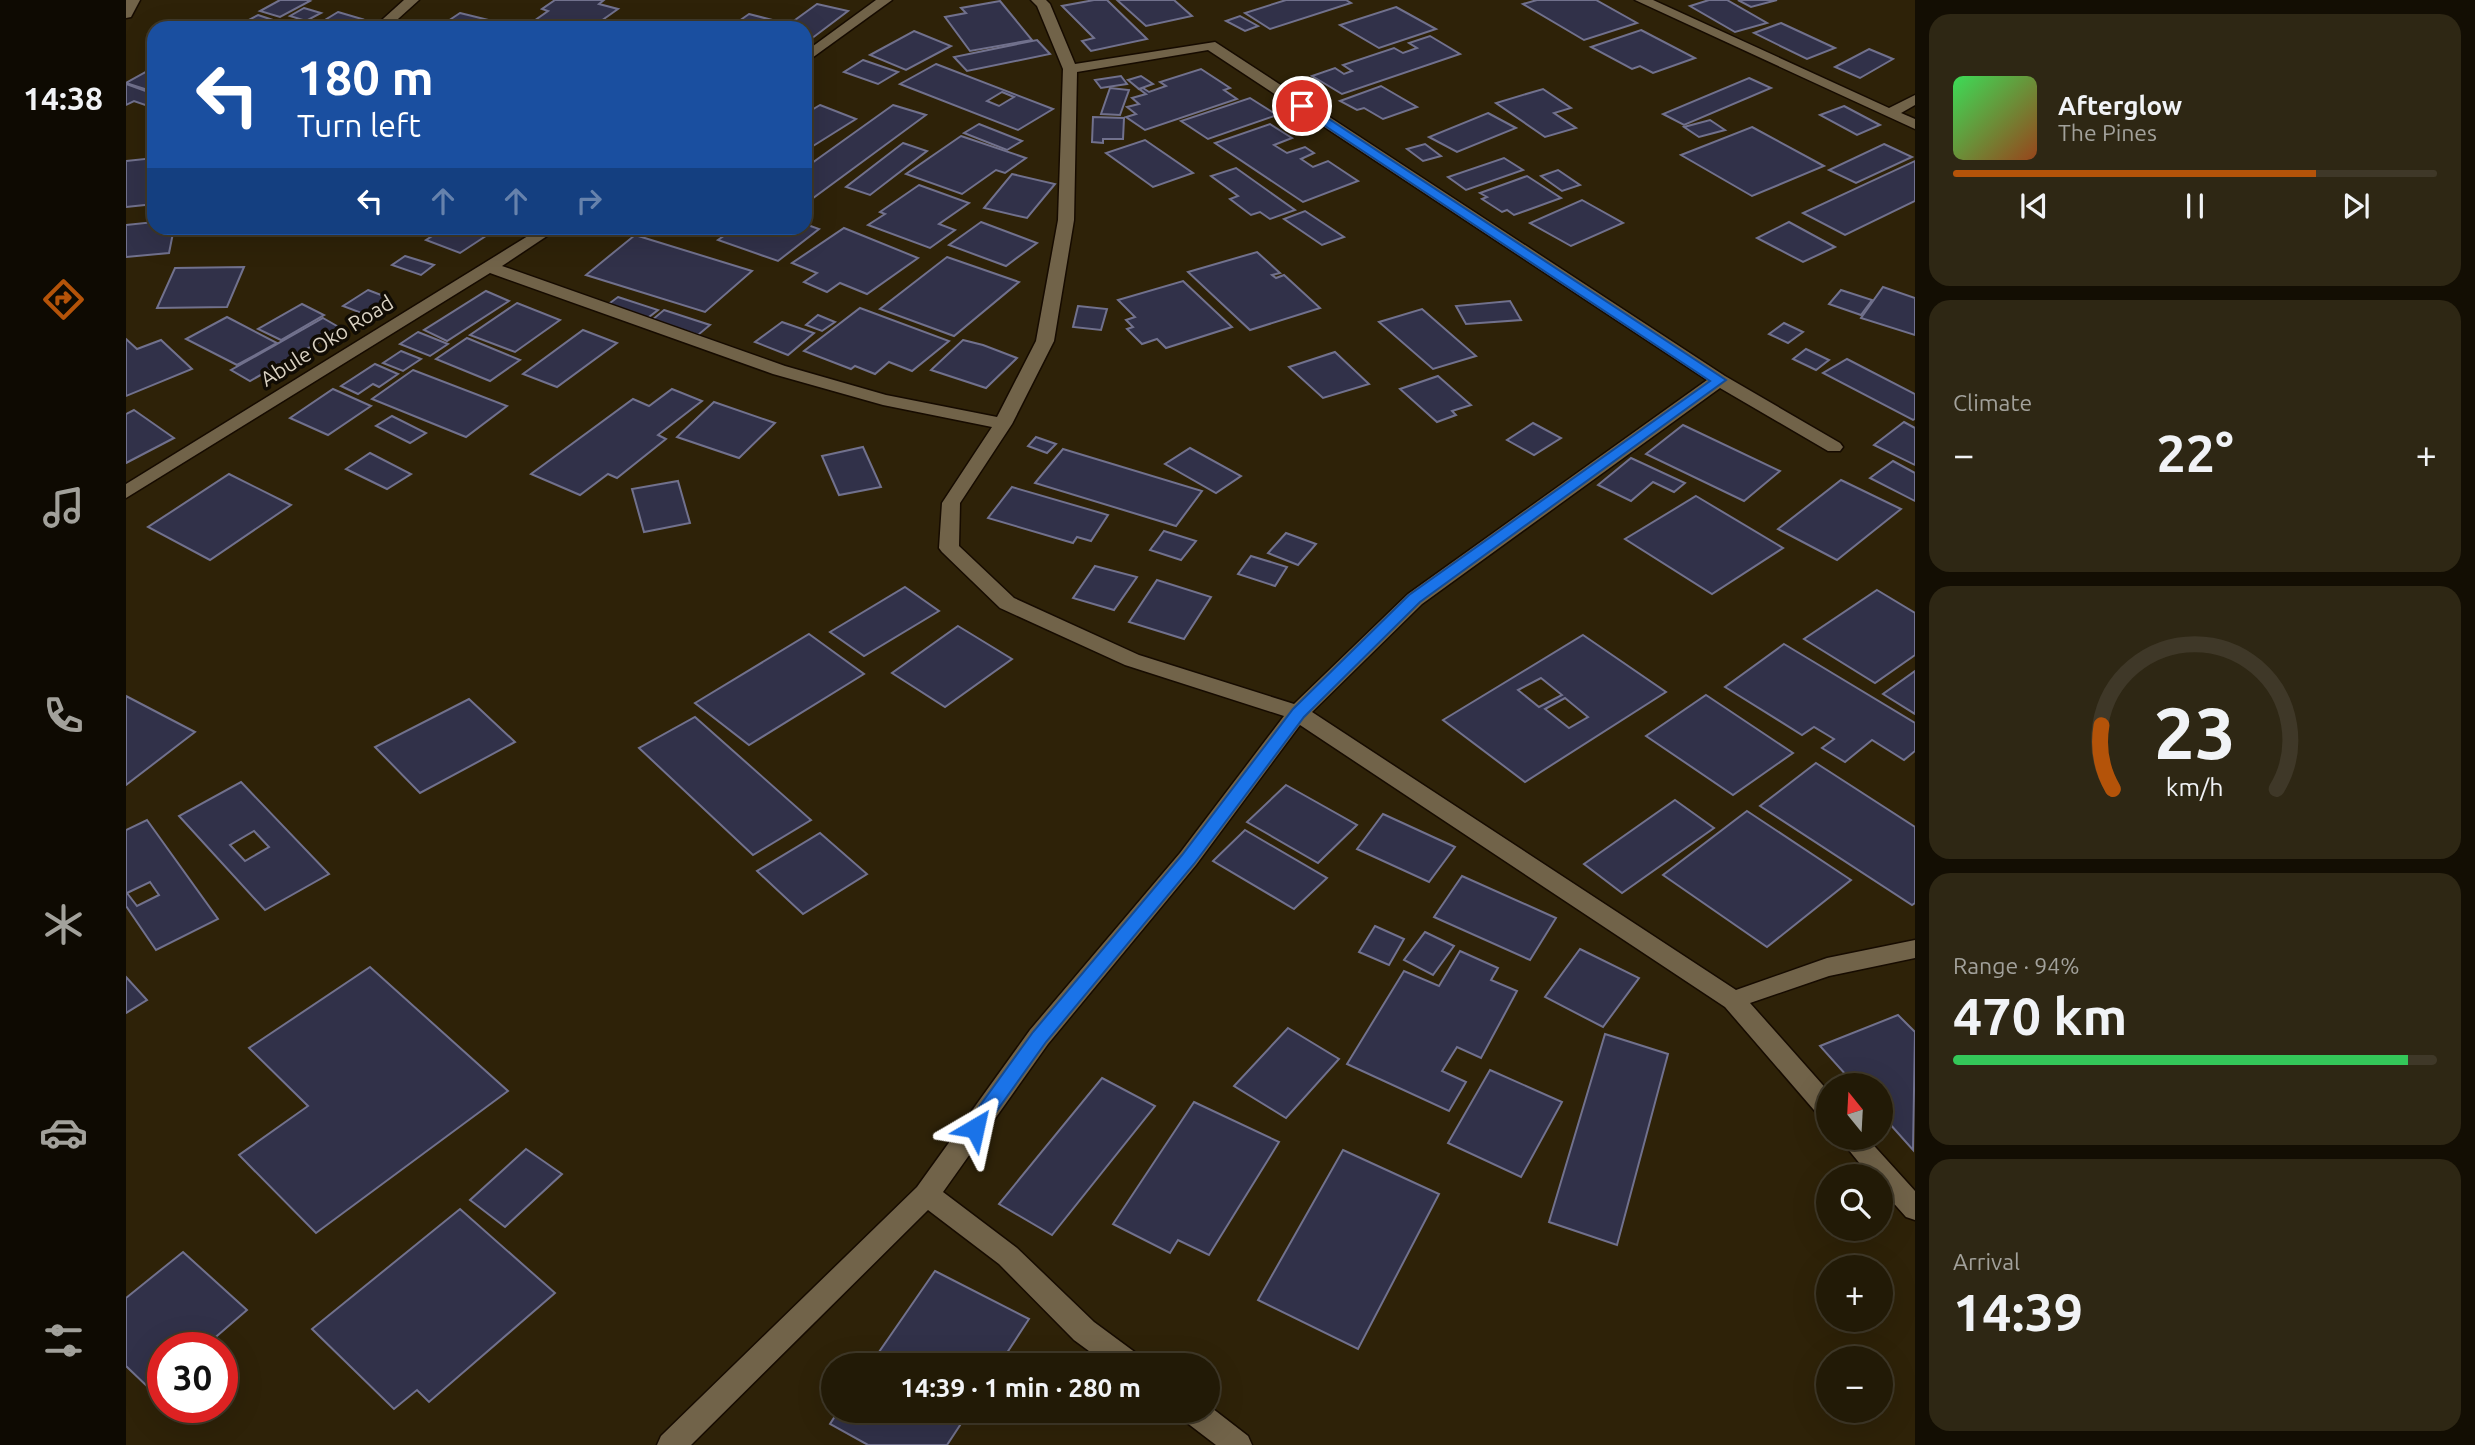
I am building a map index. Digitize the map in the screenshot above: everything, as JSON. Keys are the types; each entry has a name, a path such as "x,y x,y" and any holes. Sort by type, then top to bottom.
{"street":[{"path":"126,14 133,0"},
{"path":"388,21 412,0"},
{"path":"812,54 885,0"},
{"path":"1038,0 1043,4 1070,69 1066,220 1045,341 1003,424 951,503 949,548 1007,603 1132,660 1298,713 1733,1000 1816,1095"},
{"path":"1642,0 1915,125"},
{"path":"1070,69 1210,45 1719,380 1834,447"},
{"path":"1891,113 1915,99"},
{"name":"Abule Oko Road","path":"126,492 540,235"},
{"path":"490,267 779,370 883,400 1003,424"},
{"path":"671,1445 926,1195 1039,1037 1188,859 1298,713 1415,599 1719,380"},
{"path":"1733,1000 1827,967 1915,949"},
{"path":"1863,1150 1915,1209"},
{"path":"926,1195 1008,1256 1084,1331 1114,1353"},
{"path":"1209,1423 1238,1445"}],"building":[{"path":"280,0 310,1 280,17 260,11"},
{"path":"555,0 604,0 599,4 618,9 601,21 534,21 548,11 542,9"},
{"path":"1107,0 1147,39 1091,51 1082,41 1094,38 1062,6"},
{"path":"1117,0 1174,0 1192,16 1146,26"},
{"path":"1286,0 1346,0 1351,3 1270,29 1245,13"},
{"path":"1537,0 1596,0 1637,23 1584,40 1523,4"},
{"path":"1709,0 1727,0 1767,23 1735,32 1690,6"},
{"path":"1738,0 1777,0 1751,7"},
{"path":"1000,1 1032,40 970,51 945,17 966,13 961,8"},
{"path":"817,4 848,11 812,38 812,21 794,21"},
{"path":"1396,7 1436,29 1379,48 1340,25"},
{"path":"304,8 321,13 306,21 290,16"},
{"path":"338,12 362,19 358,21 323,21"},
{"path":"460,13 493,21 448,21"},
{"path":"749,14 776,21 739,21"},
{"path":"258,15 276,21 247,21"},
{"path":"1240,16 1258,26 1245,31 1226,21"},
{"path":"1781,23 1835,48 1807,59 1754,33"},
{"path":"1641,30 1695,58 1653,73 1640,66 1632,69 1591,47"},
{"path":"914,31 951,46 906,70 870,55"},
{"path":"1430,36 1460,54 1342,94 1312,76 1335,68 1344,74 1352,71 1343,65 1394,48 1403,53 1417,48 1409,43"},
{"path":"1037,40 1050,54 967,71 954,57"},
{"path":"1869,49 1893,59 1860,78 1835,67"},
{"path":"863,60 898,72 878,84 844,72"},
{"path":"936,64 1053,109 1018,130 900,84","holes":["1002,92 1014,97 999,106 987,101"]},
{"path":"1201,69 1230,88 1224,90 1237,99 1145,130 1126,117 1136,114 1127,107 1139,104 1132,98 1146,94 1139,89 1143,88 1149,92 1166,86 1160,82"},
{"path":"147,71 147,90 126,83"},
{"path":"1121,76 1127,84 1101,88 1095,80"},
{"path":"1141,76 1153,84 1139,89 1128,80"},
{"path":"1749,78 1771,88 1684,125 1663,114"},
{"path":"126,84 147,92 147,106 134,101 126,105"},
{"path":"1381,86 1417,107 1383,119 1364,108 1357,110 1340,101"},
{"path":"1110,88 1129,90 1120,115 1101,114"},
{"path":"1543,89 1571,108 1554,113 1576,128 1545,137 1496,103"},
{"path":"1250,98 1277,115 1208,139 1181,121"},
{"path":"820,105 856,119 812,147 812,110"},
{"path":"893,105 926,115 812,199 812,163"},
{"path":"1844,106 1880,125 1857,135 1820,115"},
{"path":"1488,113 1516,128 1457,152 1429,137"},
{"path":"1093,117 1124,118 1123,139 1092,142"},
{"path":"1710,120 1725,130 1699,137 1684,127"},
{"path":"979,124 1022,141 1007,150 964,133"},
{"path":"1270,124 1292,138 1274,145 1287,153 1305,147 1314,153 1301,159 1313,167 1328,161 1358,181 1303,202 1215,143"},
{"path":"1752,127 1824,166 1752,196 1681,155"},
{"path":"961,136 1026,158 1005,173 996,170 962,194 906,174"},
{"path":"1145,140 1193,173 1153,187 1106,153"},
{"path":"903,143 927,151 870,195 846,187"},
{"path":"1425,144 1441,156 1423,161 1407,149"},
{"path":"1884,144 1912,157 1856,183 1829,170"},
{"path":"1504,158 1523,170 1466,190 1448,177"},
{"path":"147,159 147,205 126,207 126,161"},
{"path":"1915,161 1915,201 1845,235 1803,213"},
{"path":"1236,168 1295,210 1270,219 1260,212 1251,215 1230,199 1238,196 1211,176"},
{"path":"1558,170 1580,185 1562,191 1541,176"},
{"path":"1012,174 1055,184 1027,218 984,208"},
{"path":"1527,176 1561,198 1514,215 1507,210 1502,212 1482,199 1487,197 1480,193"},
{"path":"919,185 969,203 939,224 955,230 930,248 868,225 885,214 880,212"},
{"path":"1582,200 1623,223 1571,246 1530,223"},
{"path":"1305,211 1344,237 1322,245 1284,219"},
{"path":"981,222 1037,243 1006,266 949,245"},
{"path":"1789,222 1835,247 1803,262 1757,238"},
{"path":"147,223 147,235 173,235 169,253 126,257 126,225"},
{"path":"844,228 918,258 867,294 840,283 827,292 804,282 817,273 792,263"},
{"path":"434,235 487,235 460,253 426,240"},
{"path":"635,235 752,271 705,312 586,275"},
{"path":"725,235 811,235 778,261 718,240"},
{"path":"1257,252 1280,273 1272,275 1276,278 1284,275 1320,308 1250,330 1188,272"},
{"path":"405,256 434,265 421,275 392,265"},
{"path":"947,257 1019,282 954,336 880,309"},
{"path":"244,267 227,307 157,308 175,268"},
{"path":"1183,281 1232,327 1166,348 1157,339 1142,344 1127,329 1133,327 1126,320 1135,317 1118,300"},
{"path":"1883,287 1915,298 1915,335 1861,318"},
{"path":"368,290 389,298 364,314 343,306"},
{"path":"1841,290 1872,300 1861,315 1829,304"},
{"path":"486,291 509,301 447,341 424,330"},
{"path":"618,297 658,310 645,320 606,306"},
{"path":"1510,301 1521,320 1466,324 1456,306"},
{"path":"517,303 560,320 515,352 470,335"},
{"path":"302,304 324,315 281,340 258,329"},
{"path":"1078,306 1107,309 1101,330 1073,327"},
{"path":"860,308 949,341 912,371 889,362 875,374 855,366 851,369 804,351"},
{"path":"1422,309 1476,356 1433,369 1379,322"},
{"path":"664,310 710,325 698,335 652,320"},
{"path":"818,315 835,322 822,331 806,325"},
{"path":"227,317 277,343 237,365 186,339"},
{"path":"323,318 342,329 250,381 231,370"},
{"path":"782,322 814,333 788,355 755,342"},
{"path":"1784,323 1803,332 1788,343 1769,334"},
{"path":"583,330 617,343 557,387 523,374"},
{"path":"418,332 448,344 430,356 400,344"},
{"path":"467,338 520,360 490,381 436,359"},
{"path":"126,339 137,349 161,340 192,369 126,396"},
{"path":"963,340 1017,358 986,388 931,370"},
{"path":"1806,349 1829,360 1816,370 1793,359"},
{"path":"401,351 421,359 403,371 383,363"},
{"path":"1335,352 1369,384 1323,398 1289,367"},
{"path":"1847,359 1915,394 1915,419 1823,373"},
{"path":"375,364 398,374 379,387 373,384 358,394 341,386"},
{"path":"413,370 507,406 466,437 372,399"},
{"path":"1438,376 1471,405 1452,411 1456,415 1437,422 1400,389"},
{"path":"333,389 371,406 328,435 290,418"},
{"path":"672,389 702,401 658,435 666,439 617,478 608,474 580,495 531,474 633,399 649,406"},
{"path":"714,402 775,423 739,458 677,437"},
{"path":"134,410 174,438 126,463 126,414"},
{"path":"392,416 426,433 410,443 376,426"},
{"path":"1904,422 1915,428 1915,465 1874,445"},
{"path":"1533,423 1561,438 1534,455 1507,440"},
{"path":"1683,425 1780,471 1744,501 1646,454"},
{"path":"1036,437 1056,444 1047,453 1028,446"},
{"path":"863,447 881,487 839,495 822,456"},
{"path":"1190,448 1241,476 1216,493 1165,464"},
{"path":"1063,449 1202,491 1176,526 1035,483"},
{"path":"370,453 411,474 387,489 346,469"},
{"path":"1631,458 1685,483 1674,492 1653,482 1631,501 1598,485"},
{"path":"1893,461 1915,473 1915,501 1870,478"},
{"path":"229,474 291,505 210,560 148,527"},
{"path":"1841,480 1901,509 1837,560 1778,529"},
{"path":"678,481 690,523 644,532 632,489"},
{"path":"1012,487 1108,515 1091,541 1077,537 1073,543 988,518"},
{"path":"1696,496 1783,548 1712,594 1625,539"},
{"path":"1164,531 1196,541 1181,560 1150,550"},
{"path":"1286,533 1316,544 1298,565 1268,553"},
{"path":"1251,556 1287,567 1275,586 1238,574"},
{"path":"1095,566 1137,577 1114,610 1073,598"},
{"path":"1157,580 1211,597 1184,639 1129,622"},
{"path":"905,587 939,611 864,656 830,632"},
{"path":"1877,590 1915,613 1915,655 1875,683 1804,639"},
{"path":"958,626 1012,659 945,707 892,673"},
{"path":"809,634 864,674 749,745 695,703"},
{"path":"1583,635 1666,692 1525,782 1443,720","holes":["1541,678 1562,695 1539,707 1518,690","1565,698 1588,717 1569,728 1545,709"]},
{"path":"1784,644 1915,723 1915,751 1904,760 1872,740 1845,762 1822,748 1834,739 1814,727 1802,735 1725,687"},
{"path":"1915,671 1915,714 1883,694"},
{"path":"1706,695 1793,753 1733,795 1646,736"},
{"path":"126,696 195,732 126,785"},
{"path":"469,699 515,742 420,793 375,747"},
{"path":"695,717 811,820 753,855 639,748"},
{"path":"1816,763 1915,827 1915,903 1912,905 1760,806"},
{"path":"241,782 329,874 265,910 179,816","holes":["254,831 269,847 245,861 230,845"]},
{"path":"1286,785 1357,825 1318,863 1247,822"},
{"path":"1675,800 1714,828 1622,893 1584,864"},
{"path":"1747,811 1851,880 1767,947 1663,875"},
{"path":"1383,814 1455,847 1429,882 1357,849"},
{"path":"147,820 218,919 156,950 126,906 126,830","holes":["150,882 159,895 137,906 127,893"]},
{"path":"1245,830 1327,878 1294,909 1213,861"},
{"path":"820,833 867,874 803,914 757,871"},
{"path":"1462,876 1556,918 1530,960 1434,917"},
{"path":"1375,926 1404,939 1389,965 1359,952"},
{"path":"1425,932 1454,946 1433,975 1404,960"},
{"path":"1580,949 1639,978 1603,1027 1545,997"},
{"path":"1460,951 1498,968 1491,980 1517,991 1481,1058 1457,1047 1442,1071 1466,1082 1449,1111 1347,1064 1404,971 1439,986"},
{"path":"370,967 508,1091 316,1233 239,1155 308,1106 249,1048"},
{"path":"126,977 147,1000 126,1013"},
{"path":"1898,1015 1915,1032 1913,1150 1894,1129 1894,1073 1844,1073 1820,1046"},
{"path":"1288,1028 1339,1059 1286,1118 1234,1086"},
{"path":"1605,1034 1668,1054 1617,1245 1549,1222"},
{"path":"1490,1070 1562,1102 1521,1177 1448,1143"},
{"path":"1102,1078 1155,1106 1052,1235 999,1204"},
{"path":"1194,1102 1279,1142 1209,1255 1178,1240 1170,1253 1113,1224"},
{"path":"526,1149 562,1174 505,1227 470,1200"},
{"path":"1343,1150 1439,1194 1358,1349 1258,1300"},
{"path":"460,1209 555,1293 429,1402 417,1390 394,1409 312,1329"},
{"path":"183,1252 247,1310 222,1332 147,1332 147,1386 126,1366 126,1298"},
{"path":"935,1271 1029,1319 1007,1353 878,1353"},
{"path":"961,1423 947,1445 868,1445 830,1424"}],"route":[{"path":"975,1128 1039,1037 1188,859 1298,713 1415,599 1719,380 1302,106"}]}
